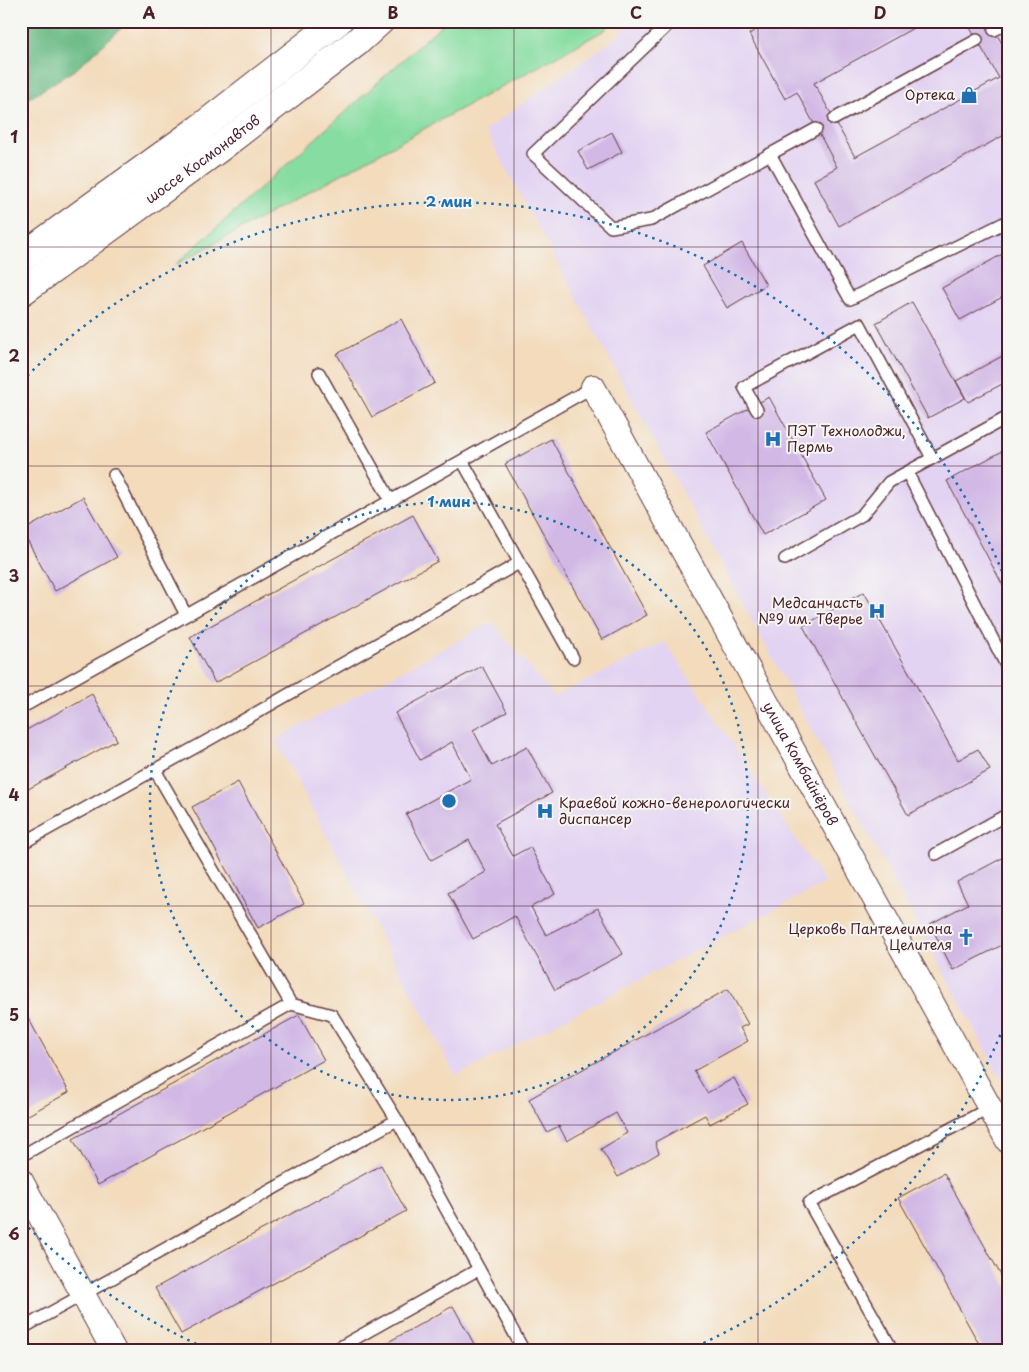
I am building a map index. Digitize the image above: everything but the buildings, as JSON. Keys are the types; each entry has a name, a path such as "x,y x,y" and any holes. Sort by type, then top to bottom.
{"main road":[{"name":"шоссе Космонавтов","path":"21,258 199,129 338,21"},
{"name":"шоссе Космонавтов","path":"21,292 218,149 357,42 380,21"}],"street":[{"name":"улица Комбайнёров","path":"593,387 1008,1141"},
{"path":"21,1181 114,1351"}],"lane":[{"path":"672,21 533,154 611,226 650,220 816,128"},
{"path":"994,30 1008,23"},
{"path":"834,119 977,40"},
{"path":"770,154 850,299 1008,220"},
{"path":"758,410 744,387 860,324 932,458"},
{"path":"319,373 391,501"},
{"path":"21,708 463,462 593,387"},
{"path":"784,559 862,514 889,482 1008,417"},
{"path":"463,462 573,658"},
{"path":"907,472 1008,670"},
{"path":"114,475 186,615"},
{"path":"21,844 520,563"},
{"path":"155,770 291,1004 332,1016 398,1120 524,1351"},
{"path":"936,854 1008,814"},
{"path":"21,1156 291,1004"},
{"path":"893,1351 809,1203 990,1108"},
{"path":"21,1329 84,1296 398,1120"},
{"path":"334,1351 479,1269"}],"shaded area":[{"name":"Медсанчасть №9 им. Тверье","path":"631,21 1008,21 1008,1091 485,130 616,38"},
{"name":"Краевой кожно-венерологически диспансер","path":"492,622 554,697 665,642 825,883 456,1076 275,740"}],"green space":[{"path":"21,21 129,21 76,69 21,103"},
{"path":"446,21 612,21 605,30 175,265"}],"place":[{"name":"Ортека","path":"969,95"},
{"name":"ПЭТ Технолоджи, Пермь","path":"773,439"},
{"name":"Медсанчасть №9 им. Тверье","path":"877,611"},
{"name":"Краевой кожно-венерологически диспансер","path":"545,811"},
{"name":"Церковь Пантелеимона Целителя","path":"966,937"}]}
